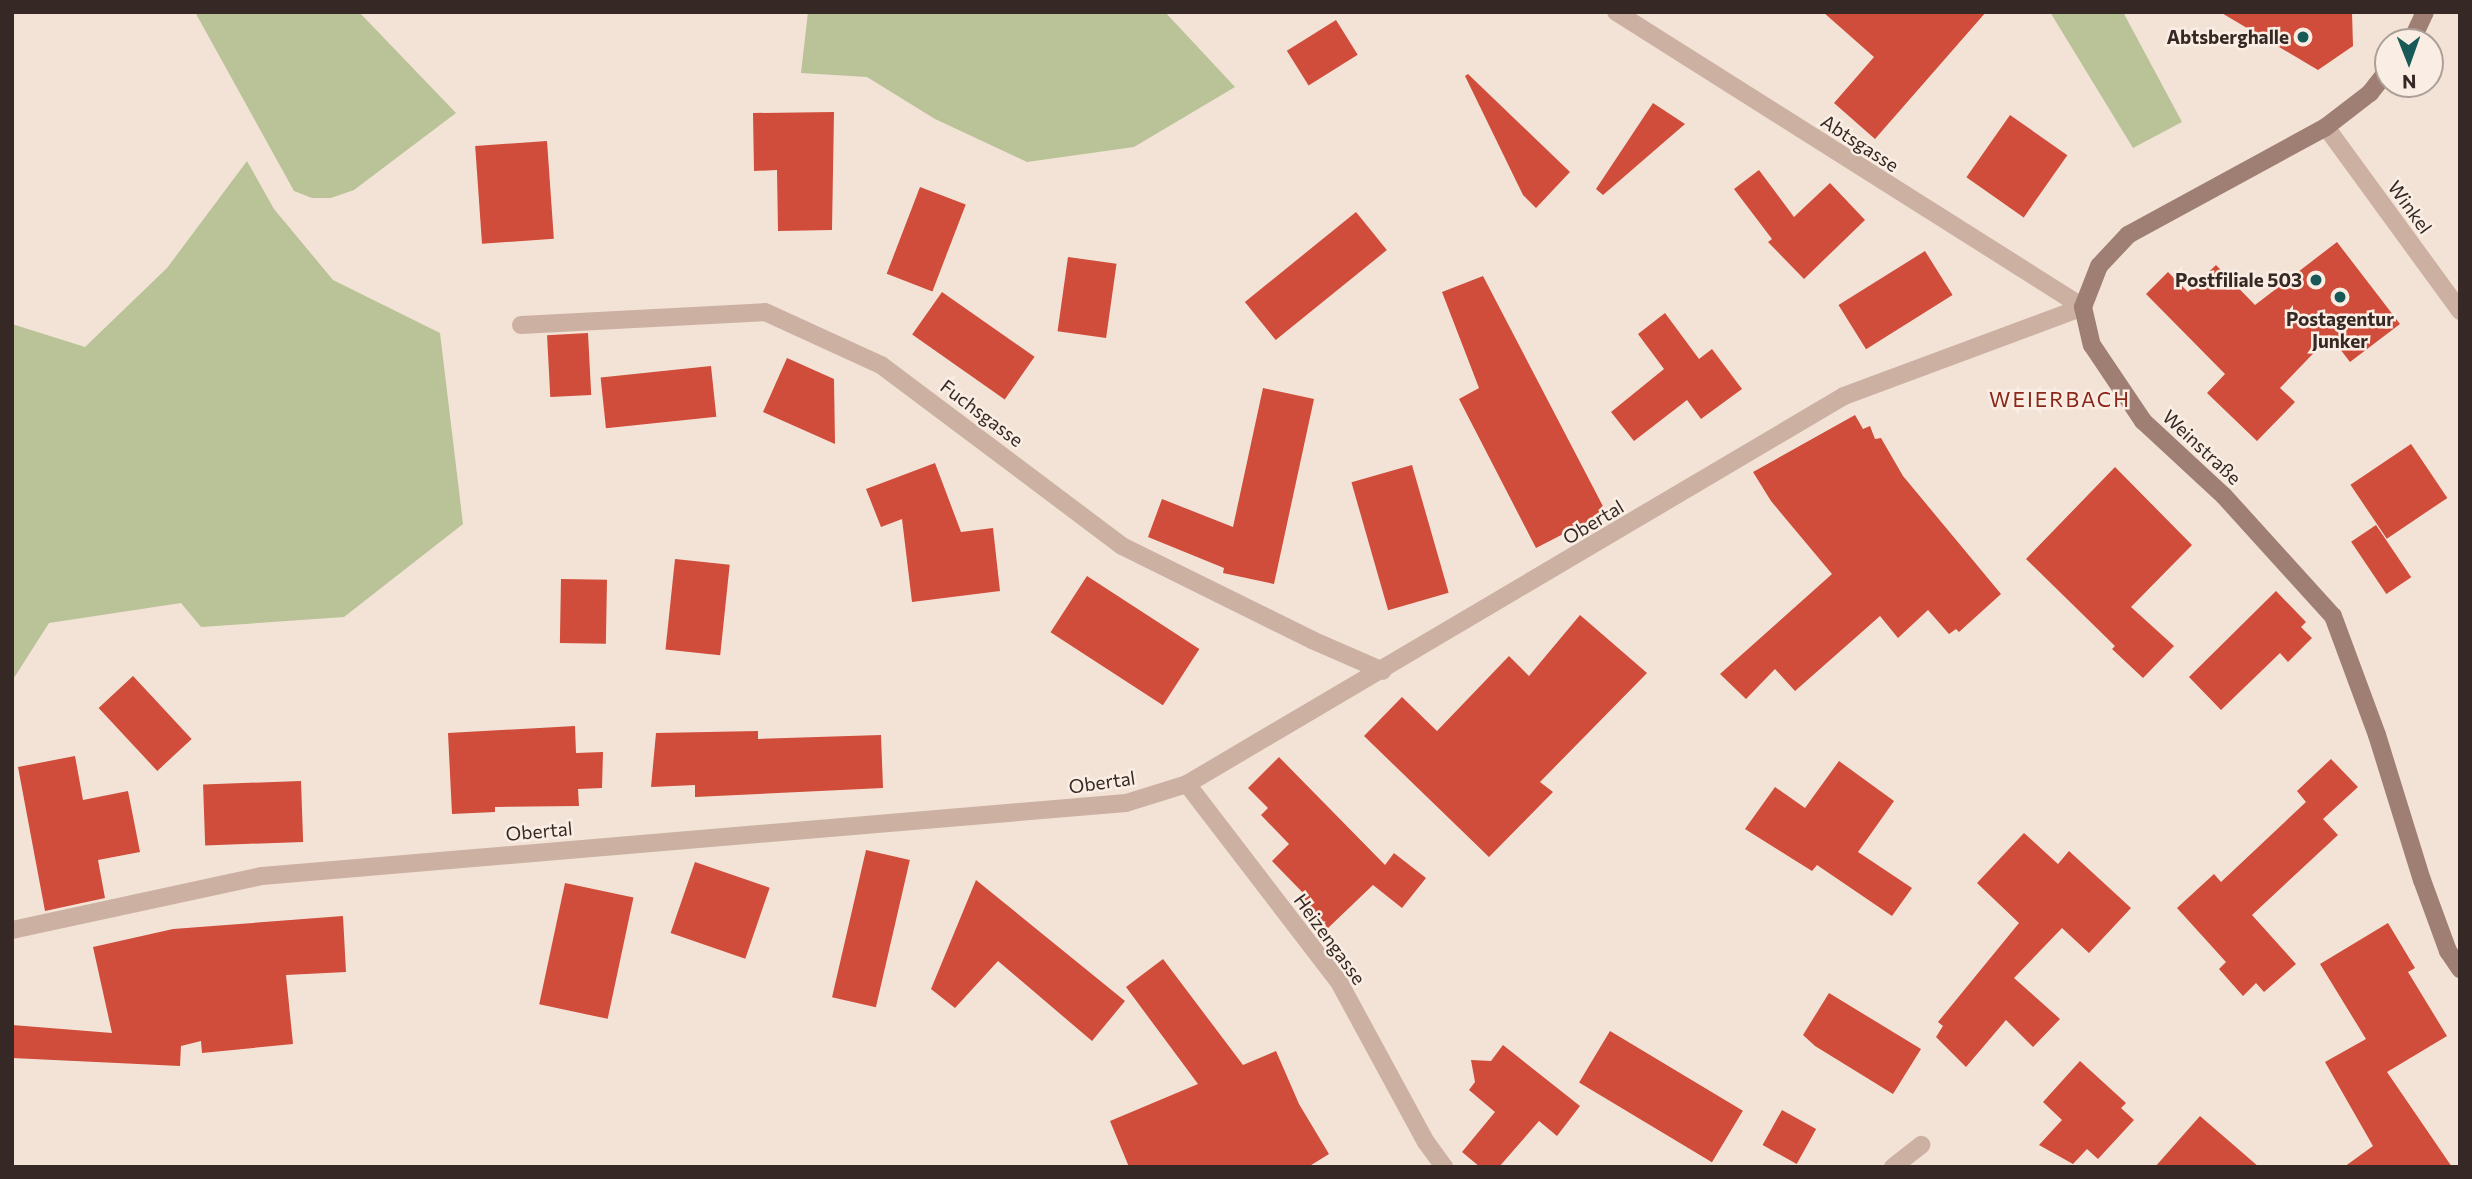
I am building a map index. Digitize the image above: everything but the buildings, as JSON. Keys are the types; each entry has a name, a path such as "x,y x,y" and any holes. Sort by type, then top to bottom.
{"street":[{"name":"Abtsgasse","path":"1616,12 2083,307"},
{"path":"2418,28 2425,12"},
{"path":"2083,307 2099,266 2128,235 2326,127 2374,88"},
{"name":"Winkel","path":"2326,127 2460,311"},
{"name":"Obertal","path":"12,930 262,876 1126,803 1187,784 1383,671 1844,396 2083,307"},
{"name":"Weinstraße","path":"2083,307 2092,345 2143,421 2224,496 2333,616 2377,735 2422,880 2448,951 2460,969"},
{"name":"Fuchsgasse","path":"521,325 765,312 881,365 1122,546 1312,640 1383,671"},
{"name":"Heizengasse","path":"1187,784 1339,982 1426,1142 1444,1167"},
{"path":"1893,1167 1921,1145"}],"green space":[{"path":"195,12 359,12 456,113 354,190 331,198 312,198 294,191"},
{"path":"808,12 1165,12 1235,87 1134,147 1027,162 935,119 867,77 801,73"},
{"path":"2050,12 2123,12 2182,122 2133,148"},
{"path":"247,161 274,209 333,280 440,333 463,524 344,617 201,627 181,603 49,623 12,681 12,324 85,347 167,268"}],"place":[{"name":"Abtsberghalle","path":"2303,37"},
{"name":"Postfiliale 503","path":"2316,280"},
{"name":"Postagentur Junker","path":"2340,297"}],"district":[{"name":"WEIERBACH","path":"2060,399"}]}
